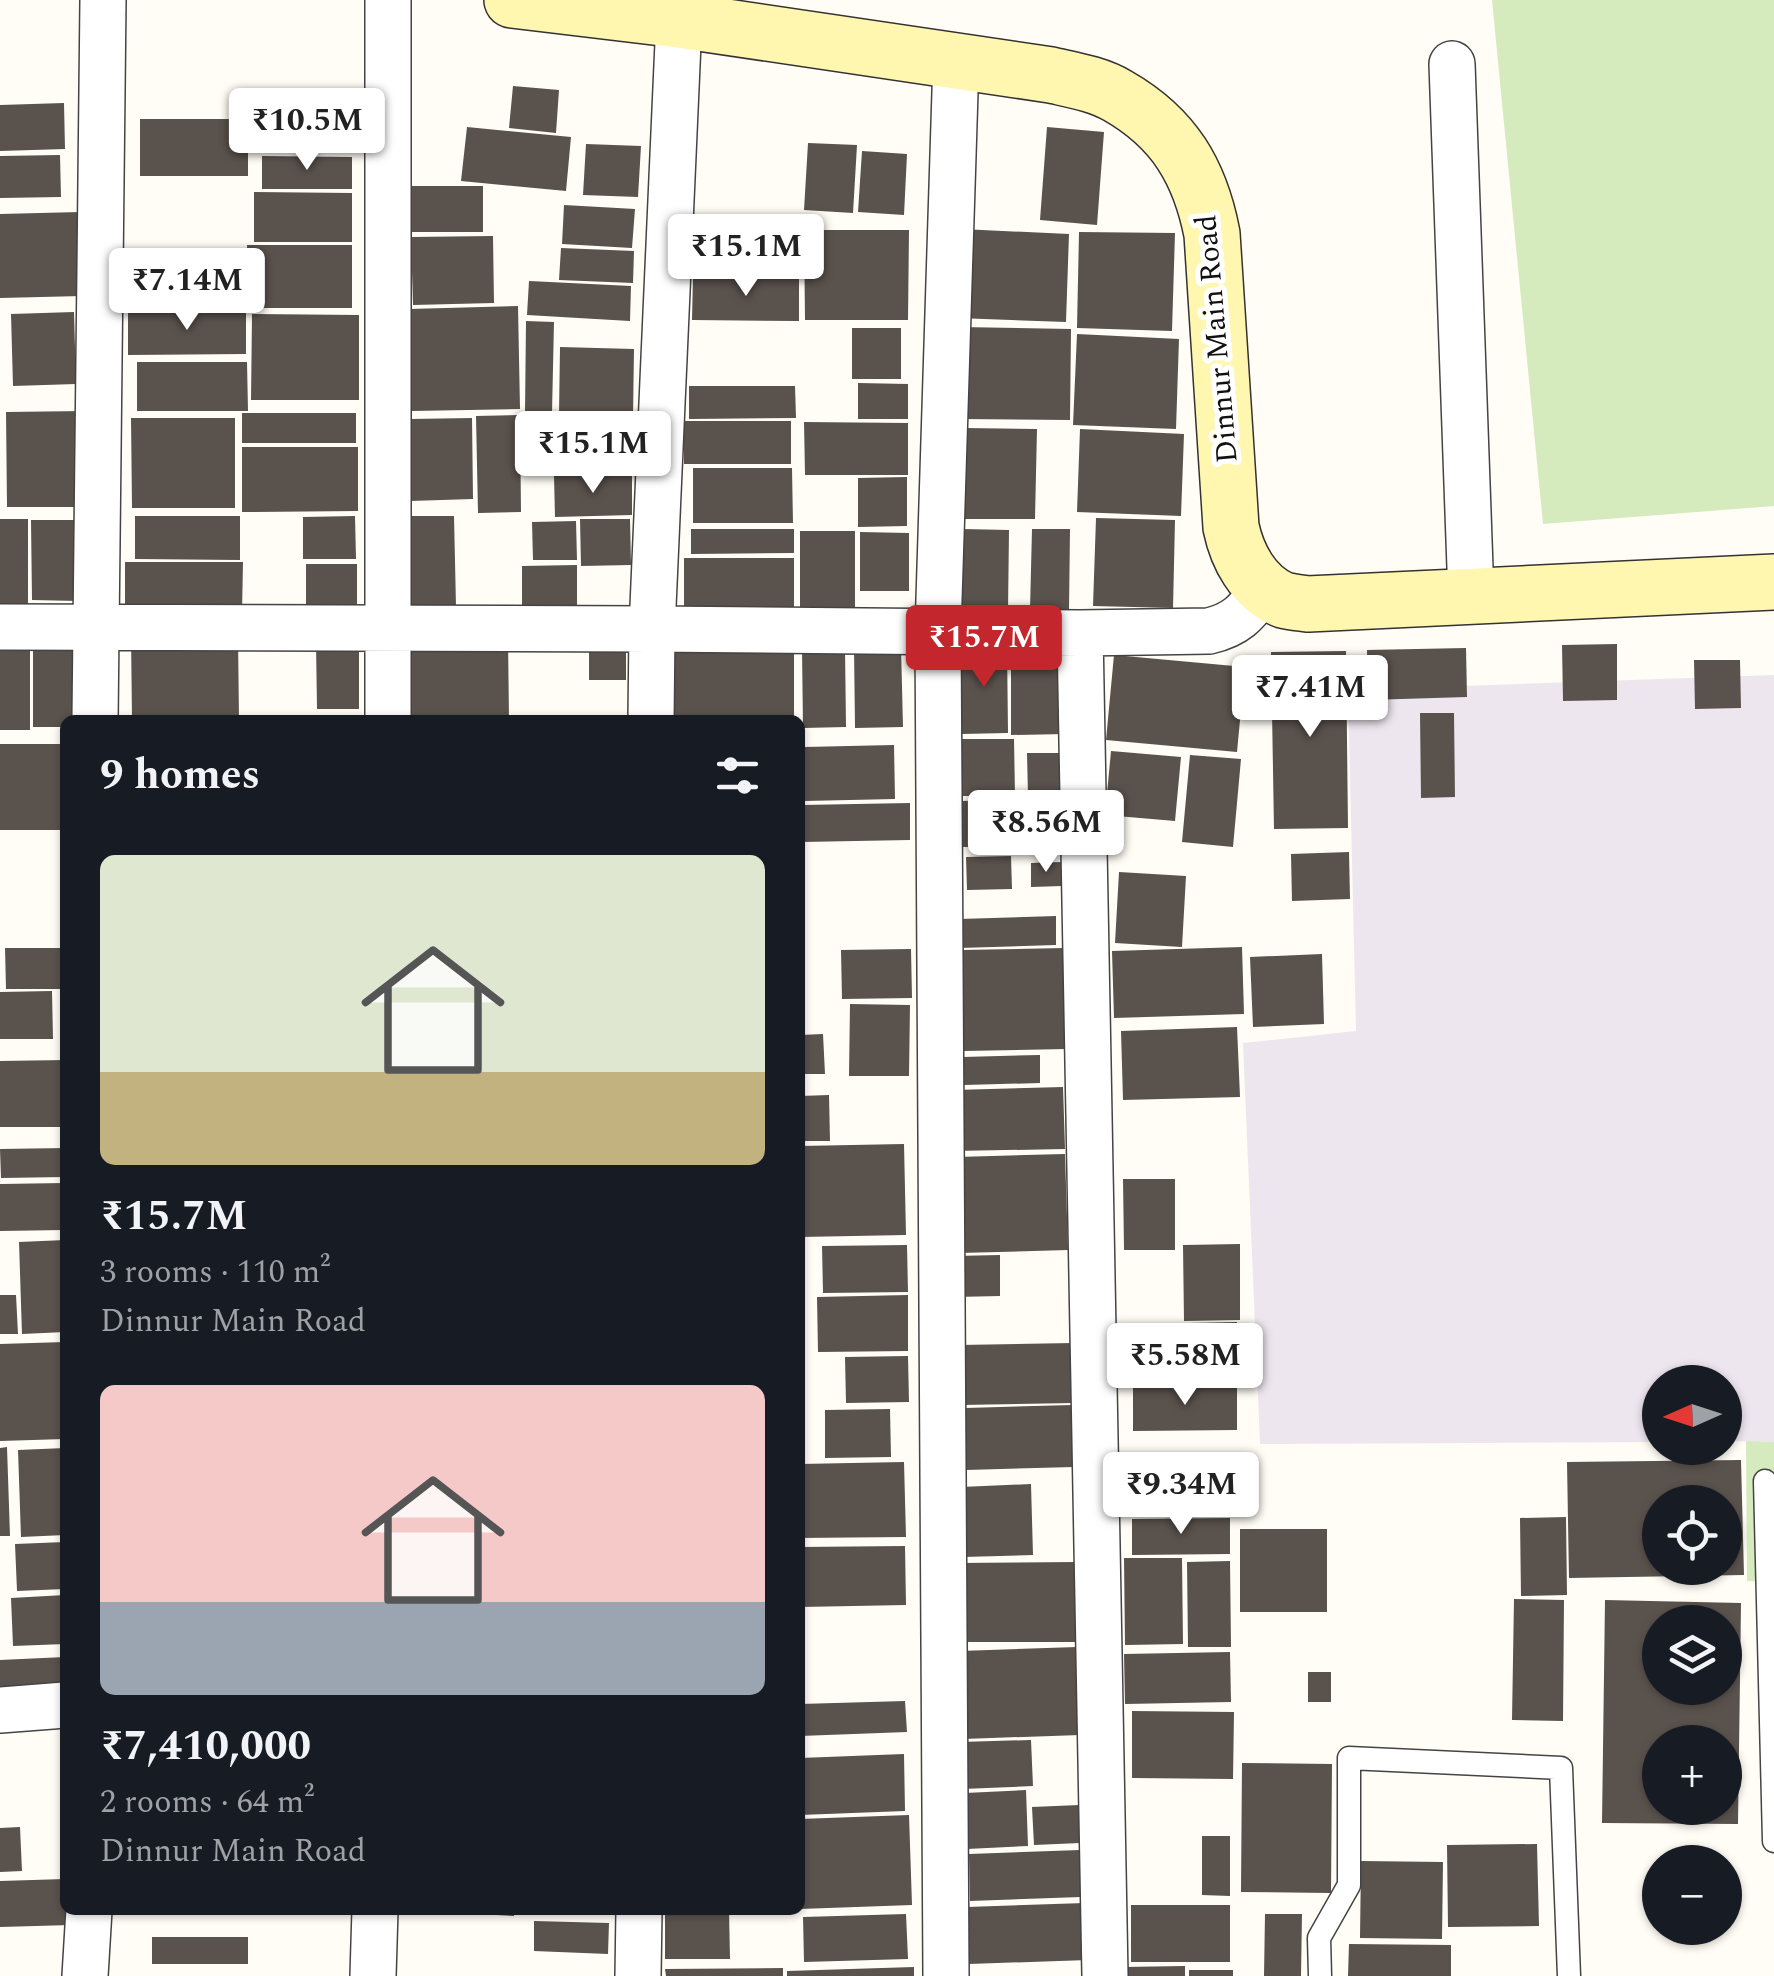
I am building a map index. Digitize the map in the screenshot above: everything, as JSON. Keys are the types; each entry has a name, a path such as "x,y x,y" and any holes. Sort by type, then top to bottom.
{"street":[{"path":"95,715 104,0"},
{"path":"388,0 388,715"},
{"name":"Dinnur Main Road","path":"512,0 679,20 1050,75 1116,95 1144,114 1169,136 1190,166 1205,199 1212,234 1231,527 1236,549 1249,572 1265,588"},
{"path":"652,715 652,629 679,20"},
{"path":"946,1976 938,631 956,60"},
{"path":"1452,64 1471,596"},
{"path":"0,627 1080,633 1209,630 1229,626 1265,588 1284,600 1308,604 1774,582"},
{"path":"1080,633 1104,1976"},
{"path":"0,1710 60,1705"},
{"path":"85,1976 88,1915"},
{"path":"372,1976 375,1915"},
{"path":"638,1976 639,1915"}],"lane":[{"path":"1765,1481 1774,1841"},
{"path":"1320,1976 1319,1938 1348,1885 1350,1758 1560,1768 1570,1976"}],"shaded area":[{"path":"1774,675 1774,1442 1742,1441 1742,1365 1642,1365 1642,1442 1260,1444 1243,1043 1356,1031 1348,690"}],"green space":[{"path":"1492,0 1774,0 1774,506 1543,524"},
{"path":"1746,1441 1774,1442 1774,1582 1747,1581"}],"building":[{"path":"513,86 559,90 556,133 509,128"},
{"path":"64,103 65,149 0,151 0,105"},
{"path":"140,119 248,119 248,176 140,176"},
{"path":"467,127 571,137 566,191 461,181"},
{"path":"1047,127 1104,132 1097,225 1040,220"},
{"path":"808,143 857,145 853,213 804,210"},
{"path":"586,144 641,146 638,197 583,195"},
{"path":"862,151 907,154 904,215 858,212"},
{"path":"60,155 61,197 0,198 0,156"},
{"path":"262,156 352,157 352,189 262,189"},
{"path":"411,186 483,186 483,232 411,232"},
{"path":"254,192 352,193 352,242 254,242"},
{"path":"564,205 635,209 632,248 562,244"},
{"path":"80,212 82,296 0,298 0,214"},
{"path":"692,217 801,218 801,271 691,270"},
{"path":"961,229 1069,234 1066,322 957,318"},
{"path":"804,230 909,230 908,320 805,320"},
{"path":"1079,232 1175,233 1172,331 1077,328"},
{"path":"493,236 494,303 413,305 411,237"},
{"path":"247,245 352,245 352,308 247,308"},
{"path":"561,248 634,251 633,283 559,280"},
{"path":"138,252 240,252 240,302 139,302"},
{"path":"693,276 799,277 799,321 692,320"},
{"path":"529,281 631,286 630,321 527,315"},
{"path":"518,306 520,409 412,411 409,309"},
{"path":"246,311 246,354 128,355 128,312"},
{"path":"74,312 76,384 13,386 11,314"},
{"path":"252,314 359,315 359,400 251,400"},
{"path":"526,321 554,322 552,413 525,413"},
{"path":"960,327 1071,329 1070,420 959,419"},
{"path":"852,328 901,328 901,379 852,379"},
{"path":"1077,334 1179,339 1176,429 1073,425"},
{"path":"560,347 634,349 633,417 559,415"},
{"path":"137,362 247,362 248,411 137,411"},
{"path":"858,383 908,384 908,419 858,419"},
{"path":"689,386 795,386 796,418 689,419"},
{"path":"85,411 86,507 7,507 6,412"},
{"path":"242,413 356,413 356,443 242,443"},
{"path":"520,415 521,512 478,513 476,416"},
{"path":"131,418 235,418 235,508 132,508"},
{"path":"472,418 473,499 410,501 410,419"},
{"path":"551,419 635,421 634,472 551,470"},
{"path":"684,421 791,421 791,464 684,464"},
{"path":"804,422 908,423 908,475 805,475"},
{"path":"965,428 1037,429 1035,519 965,519"},
{"path":"1080,429 1184,434 1181,516 1077,512"},
{"path":"242,447 358,447 358,511 242,512"},
{"path":"693,468 792,468 793,523 693,523"},
{"path":"632,475 632,515 555,517 554,476"},
{"path":"907,477 907,526 858,527 858,478"},
{"path":"135,516 240,516 240,560 135,559"},
{"path":"355,516 356,559 303,559 303,517"},
{"path":"406,516 454,516 456,607 408,607"},
{"path":"1096,518 1175,520 1173,608 1093,606"},
{"path":"0,519 28,519 28,604 0,604"},
{"path":"580,519 630,519 631,565 581,566"},
{"path":"31,520 77,520 78,601 32,600"},
{"path":"576,521 577,560 533,560 532,522"},
{"path":"691,529 794,529 794,553 691,554"},
{"path":"963,529 1009,530 1008,612 961,612"},
{"path":"1032,529 1070,529 1069,611 1030,610"},
{"path":"800,531 855,531 855,615 800,615"},
{"path":"860,532 909,533 909,591 860,591"},
{"path":"684,558 794,558 794,612 684,612"},
{"path":"125,562 243,562 242,613 125,613"},
{"path":"306,564 357,564 357,607 306,607"},
{"path":"577,565 577,611 522,612 522,566"},
{"path":"131,635 238,636 239,715 132,715"},
{"path":"508,638 509,715 411,715 410,639"},
{"path":"0,642 30,642 30,730 0,730"},
{"path":"33,643 79,643 79,715 60,715 60,727 33,727"},
{"path":"316,643 359,643 359,709 317,709"},
{"path":"1617,644 1617,700 1563,701 1562,645"},
{"path":"1007,645 1008,733 961,734 960,646"},
{"path":"901,646 903,727 855,728 854,647"},
{"path":"626,647 626,680 589,680 589,648"},
{"path":"845,648 846,727 805,728 802,649"},
{"path":"1466,648 1467,697 1368,700 1367,650"},
{"path":"1064,650 1066,734 1011,735 1011,651"},
{"path":"673,651 794,652 794,715 673,715"},
{"path":"1346,651 1348,828 1274,829 1271,652"},
{"path":"1114,655 1245,667 1237,752 1106,740"},
{"path":"1694,660 1740,660 1741,708 1695,709"},
{"path":"1420,713 1454,713 1455,797 1421,798"},
{"path":"961,739 1014,739 1015,796 962,796"},
{"path":"0,744 60,744 60,830 0,830"},
{"path":"894,745 895,799 805,801 805,747"},
{"path":"1111,751 1181,757 1175,821 1105,815"},
{"path":"1027,753 1059,753 1060,796 1028,796"},
{"path":"1190,755 1241,759 1233,847 1182,842"},
{"path":"1067,799 1067,846 959,847 958,801"},
{"path":"910,803 910,840 805,842 805,805"},
{"path":"1349,852 1350,899 1292,901 1291,854"},
{"path":"1011,856 1012,889 967,890 966,857"},
{"path":"1061,862 1062,886 1031,887 1031,863"},
{"path":"1119,872 1186,876 1182,947 1115,943"},
{"path":"1056,916 1056,945 959,948 959,919"},
{"path":"1242,947 1244,1014 1114,1018 1112,951"},
{"path":"5,948 60,948 60,989 6,989"},
{"path":"1064,948 1066,1049 963,1051 961,950"},
{"path":"911,949 912,998 842,999 841,950"},
{"path":"1322,954 1324,1024 1253,1027 1250,957"},
{"path":"52,991 53,1039 0,1039 0,992"},
{"path":"850,1004 910,1005 909,1076 849,1076"},
{"path":"1237,1027 1240,1097 1123,1100 1121,1031"},
{"path":"823,1034 825,1074 805,1074 805,1035"},
{"path":"1040,1055 1040,1083 964,1085 963,1057"},
{"path":"60,1060 60,1127 0,1127 0,1061"},
{"path":"1063,1087 1065,1149 954,1151 953,1090"},
{"path":"829,1095 830,1141 805,1141 805,1096"},
{"path":"904,1144 906,1235 805,1237 805,1146"},
{"path":"60,1148 60,1177 1,1178 0,1149"},
{"path":"1065,1154 1068,1250 959,1253 957,1157"},
{"path":"1123,1179 1175,1179 1175,1250 1124,1250"},
{"path":"60,1183 60,1230 0,1231 0,1184"},
{"path":"60,1240 60,1332 22,1334 19,1242"},
{"path":"1240,1244 1240,1320 1184,1321 1183,1245"},
{"path":"907,1245 908,1292 823,1293 822,1246"},
{"path":"1000,1255 1000,1296 955,1297 954,1256"},
{"path":"0,1295 16,1295 18,1334 0,1334"},
{"path":"908,1295 908,1351 818,1352 817,1297"},
{"path":"1237,1322 1238,1378 1189,1378 1188,1323"},
{"path":"60,1342 60,1439 0,1441 0,1344"},
{"path":"1073,1343 1074,1403 961,1405 959,1345"},
{"path":"908,1356 909,1402 846,1403 845,1357"},
{"path":"1237,1384 1237,1430 1133,1431 1133,1385"},
{"path":"1072,1405 1074,1467 966,1470 965,1408"},
{"path":"890,1409 891,1457 825,1458 825,1410"},
{"path":"7,1447 10,1536 0,1536 0,1448"},
{"path":"60,1448 60,1535 21,1537 18,1450"},
{"path":"904,1462 906,1537 805,1538 805,1464"},
{"path":"1567,1462 1741,1465 1742,1485 1642,1485 1642,1577 1569,1578"},
{"path":"1234,1472 1234,1516 1140,1516 1140,1473"},
{"path":"1031,1484 1033,1555 963,1557 961,1487"},
{"path":"1742,1498 1744,1575 1742,1575"},
{"path":"1566,1517 1567,1595 1521,1596 1520,1518"},
{"path":"1230,1518 1230,1554 1132,1555 1132,1519"},
{"path":"1240,1529 1327,1529 1327,1612 1240,1612"},
{"path":"60,1542 60,1589 17,1591 15,1544"},
{"path":"905,1546 906,1605 805,1607 805,1547"},
{"path":"1124,1558 1182,1558 1183,1644 1125,1645"},
{"path":"1230,1561 1231,1647 1188,1647 1187,1562"},
{"path":"1079,1562 1079,1642 957,1642 957,1563"},
{"path":"60,1595 60,1644 13,1646 11,1598"},
{"path":"1514,1599 1564,1600 1563,1721 1512,1720"},
{"path":"1605,1600 1741,1603 1642,1605 1642,1705 1740,1705 1739,1725 1642,1725 1642,1823 1602,1823"},
{"path":"1077,1647 1080,1735 963,1739 960,1651"},
{"path":"1230,1652 1231,1702 1125,1704 1124,1654"},
{"path":"60,1657 60,1697 0,1699 0,1660"},
{"path":"1308,1672 1331,1672 1331,1702 1308,1702"},
{"path":"905,1701 907,1732 805,1736 805,1704"},
{"path":"1132,1711 1234,1712 1233,1779 1132,1778"},
{"path":"1031,1740 1033,1786 962,1789 960,1742"},
{"path":"904,1754 905,1811 805,1815 805,1758"},
{"path":"1242,1763 1332,1764 1331,1893 1241,1892"},
{"path":"1026,1790 1028,1846 967,1849 965,1793"},
{"path":"1079,1805 1080,1843 1034,1845 1032,1807"},
{"path":"909,1815 912,1905 805,1909 805,1819"},
{"path":"20,1827 22,1871 0,1872 0,1828"},
{"path":"1202,1836 1230,1836 1230,1896 1202,1895"},
{"path":"1537,1844 1539,1926 1448,1927 1447,1845"},
{"path":"1080,1850 1081,1897 970,1901 969,1854"},
{"path":"1361,1861 1443,1862 1442,1939 1360,1938"},
{"path":"60,1879 60,1915 71,1915 71,1925 0,1927 0,1881"},
{"path":"1085,1903 1088,1960 969,1964 967,1907"},
{"path":"1131,1905 1230,1905 1230,1962 1131,1962"},
{"path":"906,1914 908,1959 804,1962 803,1917"},
{"path":"1265,1914 1302,1914 1301,1976 1264,1976"},
{"path":"665,1915 729,1915 730,1959 665,1959"},
{"path":"534,1921 609,1923 608,1954 534,1951"},
{"path":"152,1937 248,1937 248,1964 152,1964"},
{"path":"1349,1944 1451,1945 1451,1976 1348,1976"},
{"path":"1185,1966 1185,1976 1124,1976 1123,1967"},
{"path":"914,1967 914,1976 787,1976 787,1971"},
{"path":"783,1968 783,1976 666,1976 665,1969"},
{"path":"1189,1970 1233,1970 1233,1976 1189,1976"}]}
